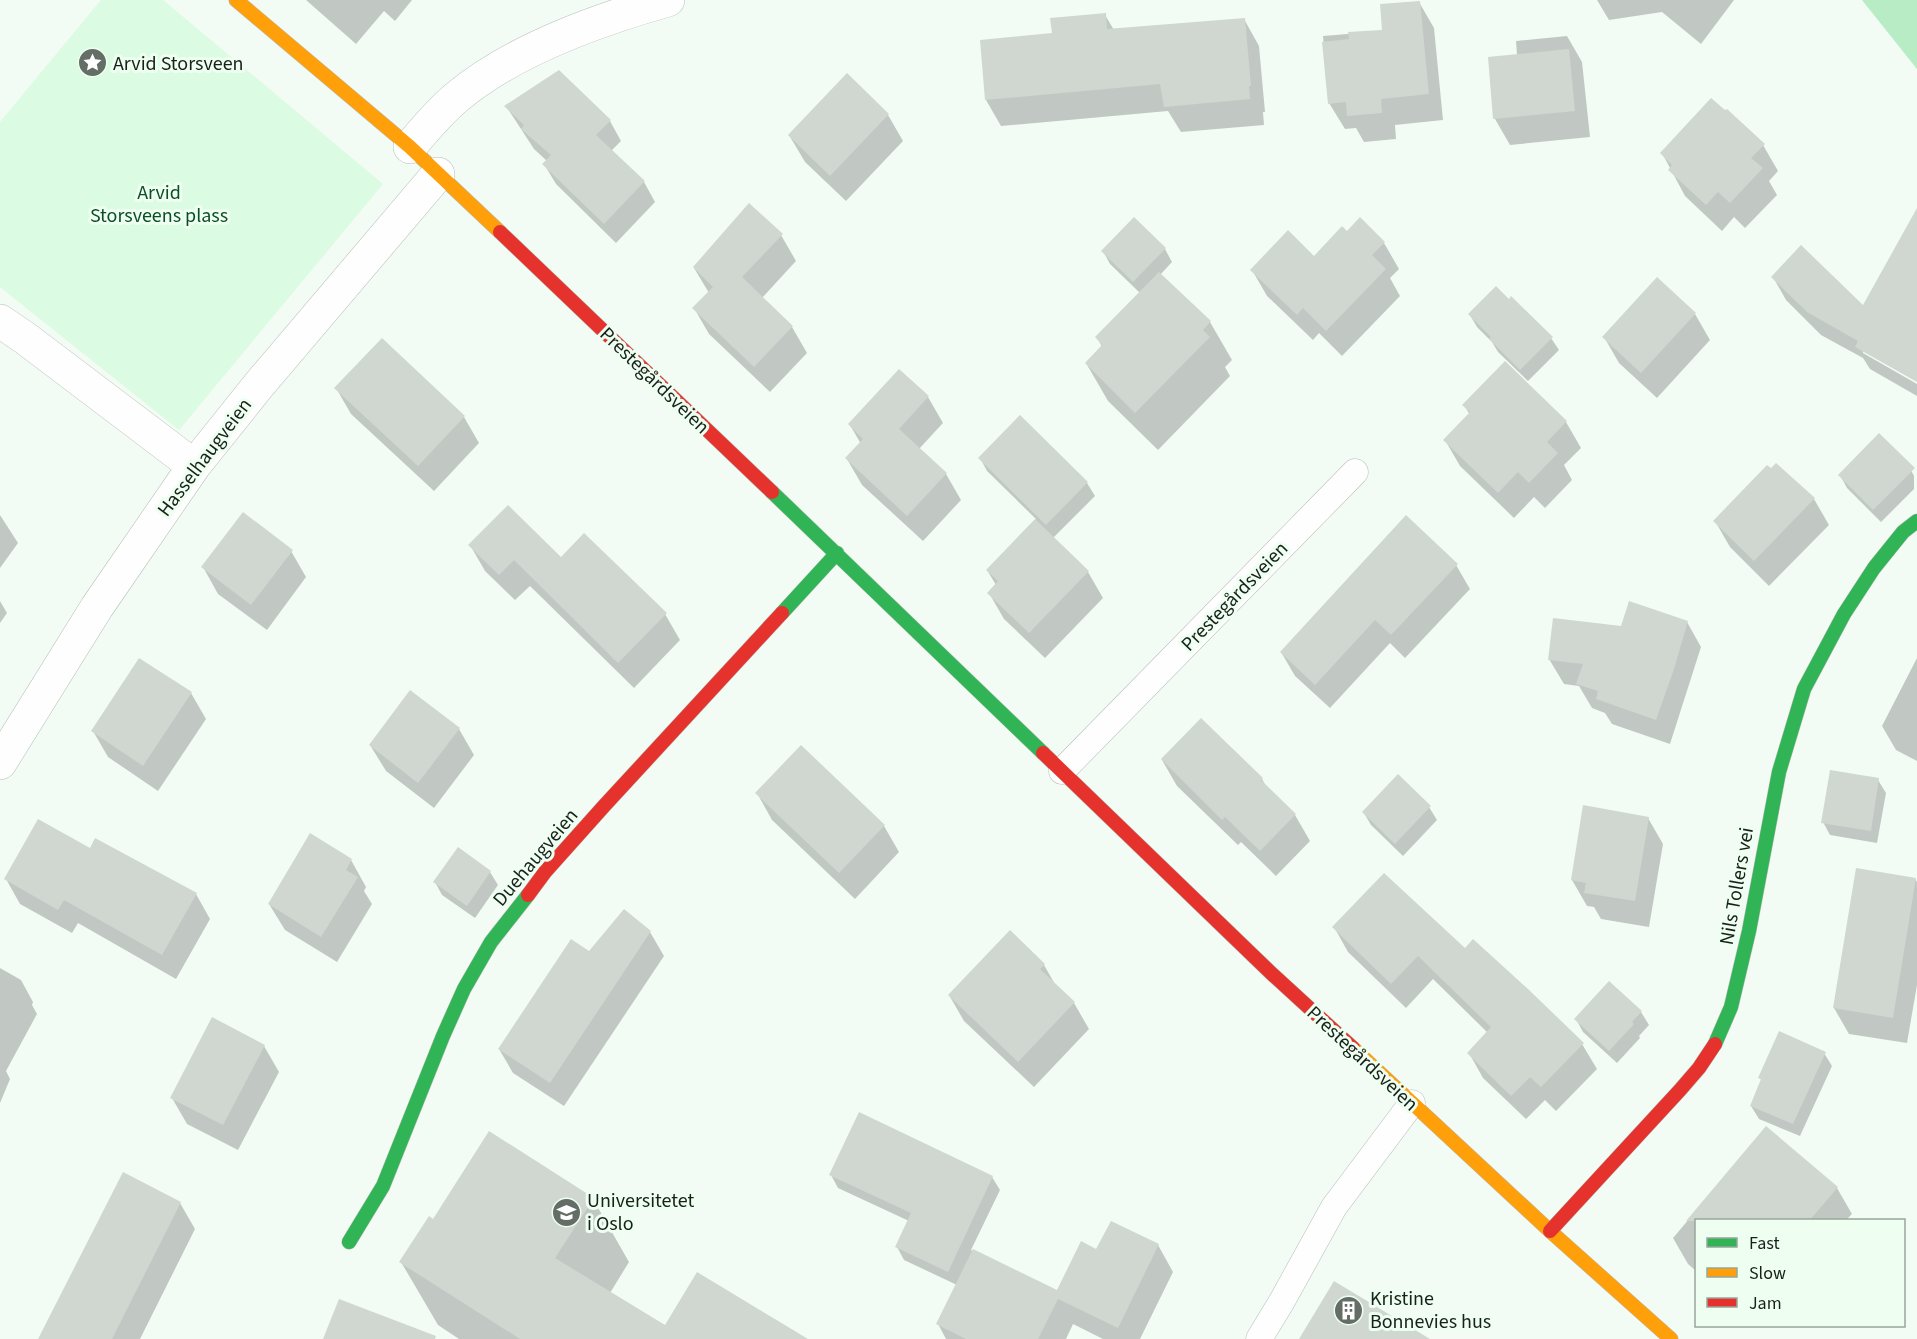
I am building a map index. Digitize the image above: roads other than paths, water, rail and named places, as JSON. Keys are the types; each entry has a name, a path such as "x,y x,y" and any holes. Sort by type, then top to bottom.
{"street":[{"name":"Prestegårdsveien","path":"236,0 410,147 837,553 1271,973 1550,1231 1671,1339"},
{"path":"410,147 456,98 509,61 590,26 668,0"},
{"name":"Hasselhaugveien","path":"0,763 97,607 194,466 258,386 438,174"},
{"path":"0,321 26,338 194,466"},
{"name":"Nils Tollers vei","path":"1550,1231 1699,1068 1723,1030 1731,1007 1749,931 1779,772 1804,689 1839,624 1868,577 1903,532 1917,521"},
{"name":"Duehaugveien","path":"349,1242 383,1186 447,1026 464,989 491,942 545,872 582,830 837,553"}],"lane":[{"name":"Prestegårdsveien","path":"1062,771 1355,472"},
{"path":"1259,1339 1334,1207 1412,1103"}],"place":[{"name":"Arvid Storsveen","path":"92,63"},
{"name":"Universitetet i Oslo","path":"566,1212"},
{"name":"Kristine Bonnevies hus","path":"1349,1310"}],"park label":[{"name":"Arvid Storsveens plass","path":"159,204"}]}
